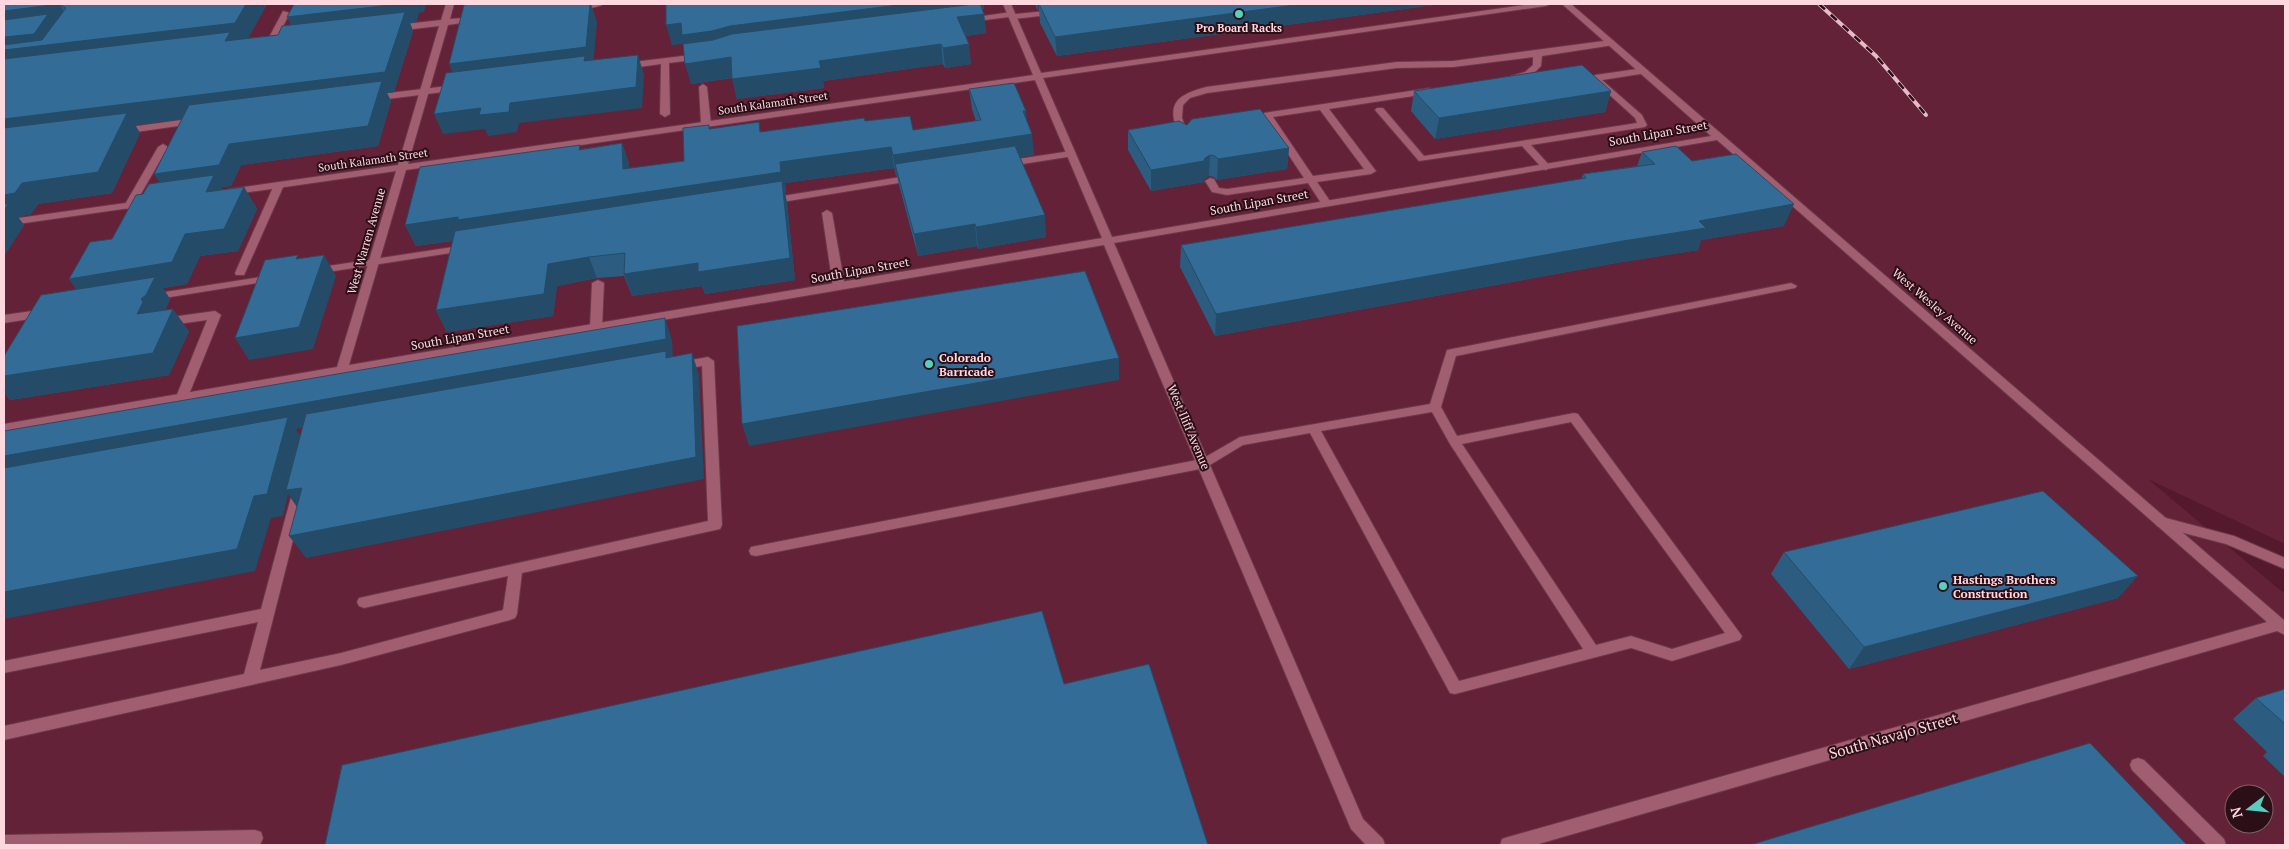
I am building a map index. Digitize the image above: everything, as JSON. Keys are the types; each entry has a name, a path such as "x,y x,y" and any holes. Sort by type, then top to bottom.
{"street":[{"name":"West Warren Avenue","path":"342,370 450,4"},
{"path":"562,8 600,4"},
{"name":"South Kalamath Street","path":"223,192 1546,4"},
{"name":"West Wesley Avenue","path":"1568,4 2282,627"},
{"path":"962,20 1010,12 1060,11"},
{"name":"West Iliff Avenue","path":"1010,12 1205,463 1357,824 1377,845"},
{"path":"270,43 286,13"},
{"path":"386,29 488,17"},
{"path":"261,45 280,42"},
{"path":"1186,141 1176,117 1176,108 1180,99 1198,92 1397,65 1453,64 1611,43"},
{"path":"1500,80 1528,74 1537,66 1538,54"},
{"path":"617,68 709,56"},
{"path":"665,62 665,114"},
{"path":"1380,110 1422,159 1642,125 1640,117 1595,78 1644,71"},
{"path":"365,99 462,87"},
{"path":"703,87 706,124"},
{"path":"1327,204 1267,115 1441,89"},
{"path":"1210,181 1216,190 1227,192 1372,171 1323,107"},
{"path":"111,132 209,119"},
{"name":"South Lipan Street","path":"4,428 1109,242 1720,136"},
{"path":"1524,143 1546,166"},
{"path":"129,206 163,147"},
{"path":"993,166 1071,154"},
{"path":"757,203 924,177"},
{"path":"240,273 279,184"},
{"path":"4,223 158,202"},
{"path":"827,213 840,287"},
{"path":"305,273 481,246"},
{"path":"140,298 286,276"},
{"path":"596,328 598,283"},
{"path":"1593,652 1454,441 1436,407 1451,353 1791,286"},
{"path":"4,320 62,310"},
{"path":"164,322 216,315 182,398"},
{"path":"364,602 715,525 708,361 670,368"},
{"path":"756,551 1205,463 1240,441 1436,407"},
{"path":"1314,429 1455,688 1631,642 1672,656 1735,636 1574,417 1454,441"},
{"path":"251,678 301,480"},
{"path":"2162,522 2229,540 2285,564"},
{"path":"4,733 341,658 510,614 516,569"},
{"path":"4,667 268,614"},
{"name":"South Navajo Street","path":"1508,845 2282,627"},
{"path":"2138,765 2218,845"},
{"path":"1357,824 1366,845"},
{"path":"4,843 255,838 251,845"}],"shaded area":[{"path":"4,4 2285,4 2285,544 2148,479 2281,591 2285,592 2285,845 4,845"}],"building":[{"path":"4,4 59,4 4,11"},
{"path":"59,4 246,4 235,23 4,50 4,45 42,40 66,8"},
{"path":"294,4 399,4 287,17"},
{"path":"590,4 586,47 449,64 464,5"},
{"path":"666,4 906,4 730,26 712,31 682,35 681,23 666,25"},
{"path":"980,4 984,14 957,17 969,44 943,48 941,44 819,61 821,68 732,79 731,57 685,64 683,44 713,40 732,34"},
{"path":"1039,4 1302,4 1055,37"},
{"path":"405,12 385,72 4,119 4,59 230,32 225,41 278,35 282,26"},
{"path":"48,14 34,34 4,37 4,20"},
{"path":"638,55 636,87 510,103 509,112 479,115 481,108 434,114 446,73 585,56 584,61"},
{"path":"1582,65 1611,91 1439,118 1414,91"},
{"path":"382,81 368,126 229,144 219,165 154,174 189,105"},
{"path":"1014,83 1026,111 1023,111 1032,134 893,155 891,147 780,162 781,172 458,220 458,217 405,225 420,167 580,145 579,150 622,143 623,169 684,161 683,128 709,125 709,129 759,122 760,132 864,118 865,121 910,116 913,130 981,120 969,89"},
{"path":"1260,109 1289,148 1218,159 1210,155 1204,161 1151,170 1128,130 1179,121 1187,125 1192,119"},
{"path":"127,113 98,172 22,183 15,193 4,195 4,128"},
{"path":"1015,146 1045,215 976,227 975,224 914,234 895,164"},
{"path":"1676,146 1692,161 1736,154 1794,204 1699,221 1706,228 1623,241 1216,314 1181,245 1586,178 1583,174 1655,164 1642,152"},
{"path":"214,175 206,192 244,187 224,229 185,234 172,262 69,279 90,242 112,239 136,195 143,194 149,184"},
{"path":"782,181 790,258 698,272 698,263 624,274 625,253 589,257 548,264 544,294 436,310 455,231"},
{"path":"298,255 296,259 324,255 299,327 235,338 265,260"},
{"name":"Colorado Barricade","path":"1085,271 1119,358 742,424 737,326"},
{"path":"155,277 146,295 141,299 143,302 137,314 173,309 153,353 4,376 4,356 41,295"},
{"path":"665,318 666,339 4,456 4,431"},
{"path":"666,351 666,358 692,353 696,457 289,536 302,488 286,490 306,414"},
{"path":"288,417 267,494 254,496 237,549 4,592 4,468"},
{"name":"Hastings Brothers Construction","path":"2043,491 2138,576 1864,647 1784,552"},
{"path":"1042,611 1064,684 1149,664 1208,845 325,845 342,765"},
{"path":"2285,689 2285,724 2256,698"},
{"path":"2090,743 2187,845 1750,845"}],"railway":[{"path":"1819,4 1876,56 1926,115"}],"place":[{"name":"Pro Board Racks","path":"1239,14"},
{"name":"Colorado Barricade","path":"929,364"},
{"name":"Hastings Brothers Construction","path":"1943,586"}]}
